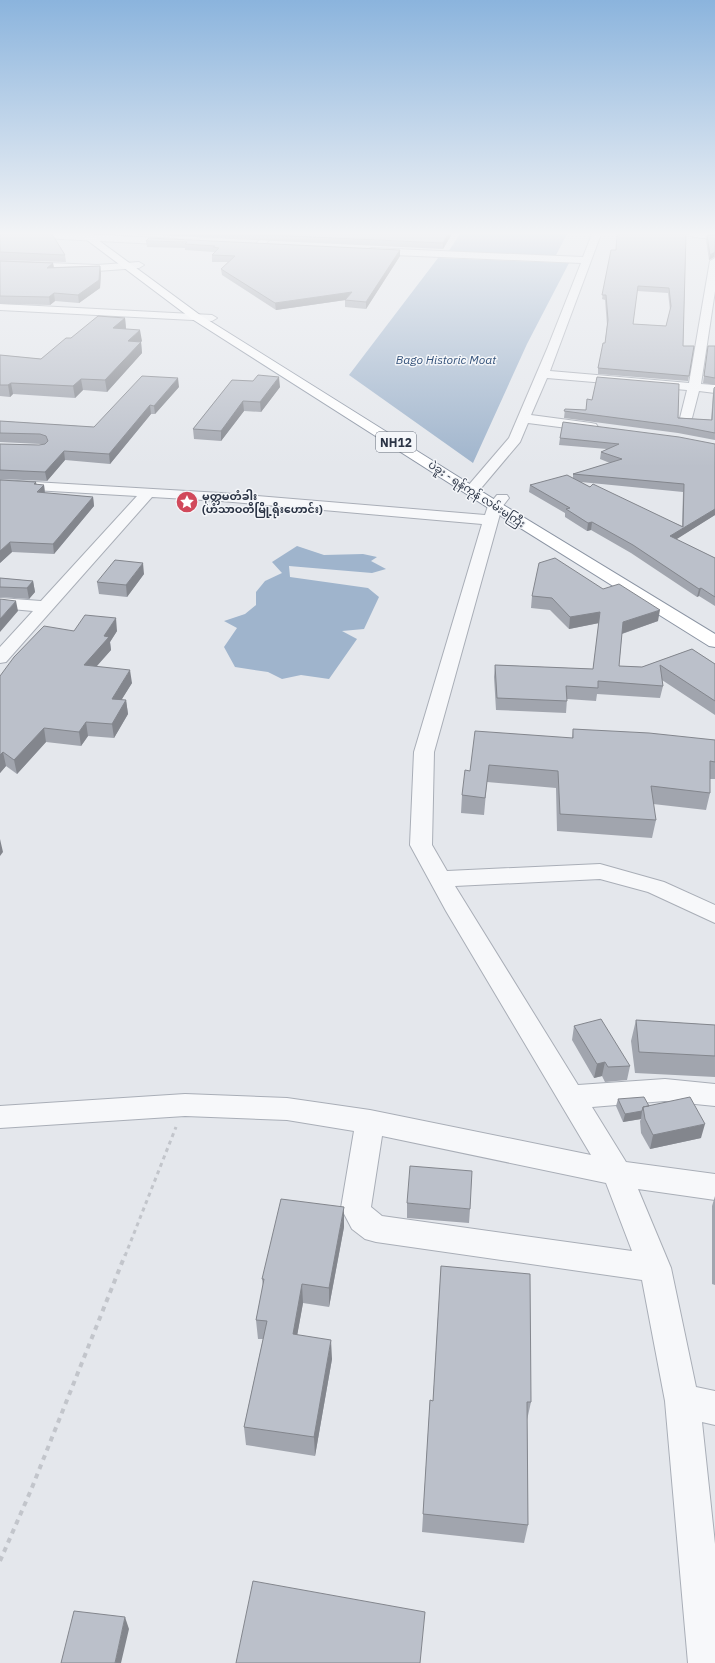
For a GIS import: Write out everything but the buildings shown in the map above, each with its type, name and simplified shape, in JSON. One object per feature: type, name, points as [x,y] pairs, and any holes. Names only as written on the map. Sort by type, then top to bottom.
[{"type":"highway","name":"ပဲခူး - ရန်ကုန် လမ်းမကြီး","points":[[188,312],[196,318],[475,487]]},
{"type":"highway","name":"ပဲခူး - ရန်ကုန် လမ်းမကြီး","points":[[202,312],[475,487],[496,508],[715,642]]},
{"type":"highway","name":"ပဲခူး - ရန်ကုန် လမ်းမကြီး","points":[[496,508],[715,627]]},
{"type":"street","points":[[82,312],[212,318]]},
{"type":"street","points":[[475,487],[515,439],[567,312]]},
{"type":"street","points":[[686,418],[694,386],[706,312]]},
{"type":"street","points":[[541,374],[694,386],[715,390]]},
{"type":"street","points":[[523,418],[600,428]]},
{"type":"street","points":[[0,484],[147,494],[496,508],[424,752],[421,845],[617,1173],[656,1268],[682,1401],[710,1658]]},
{"type":"street","points":[[0,658],[147,494]]},
{"type":"street","points":[[0,603],[46,607]]},
{"type":"street","points":[[440,879],[600,871],[656,886],[715,915]]},
{"type":"street","points":[[571,1097],[665,1090],[715,1095]]},
{"type":"street","points":[[0,1117],[185,1105],[287,1109],[370,1122],[617,1173],[715,1187]]},
{"type":"street","points":[[370,1122],[356,1208],[363,1220],[376,1229],[656,1268]]},
{"type":"street","points":[[682,1401],[715,1408]]},
{"type":"path","points":[[0,1561],[31,1490],[185,1105]]},
{"type":"water","name":"Bago Historic Moat","points":[[397,312],[544,312],[527,344],[473,463],[349,375]]},
{"type":"water","points":[[297,546],[324,555],[363,554],[377,557],[371,561],[386,569],[372,573],[289,566],[290,577],[368,588],[379,597],[364,629],[342,631],[357,639],[329,679],[301,675],[282,679],[268,672],[235,667],[224,647],[237,628],[224,621],[245,614],[256,605],[256,592],[265,581],[282,573],[272,562]]},
{"type":"place","name":"မုတ္တမတံခါး (ဟံသာဝတီမြို့ရိုးဟောင်း)","points":[[187,502]]}]
